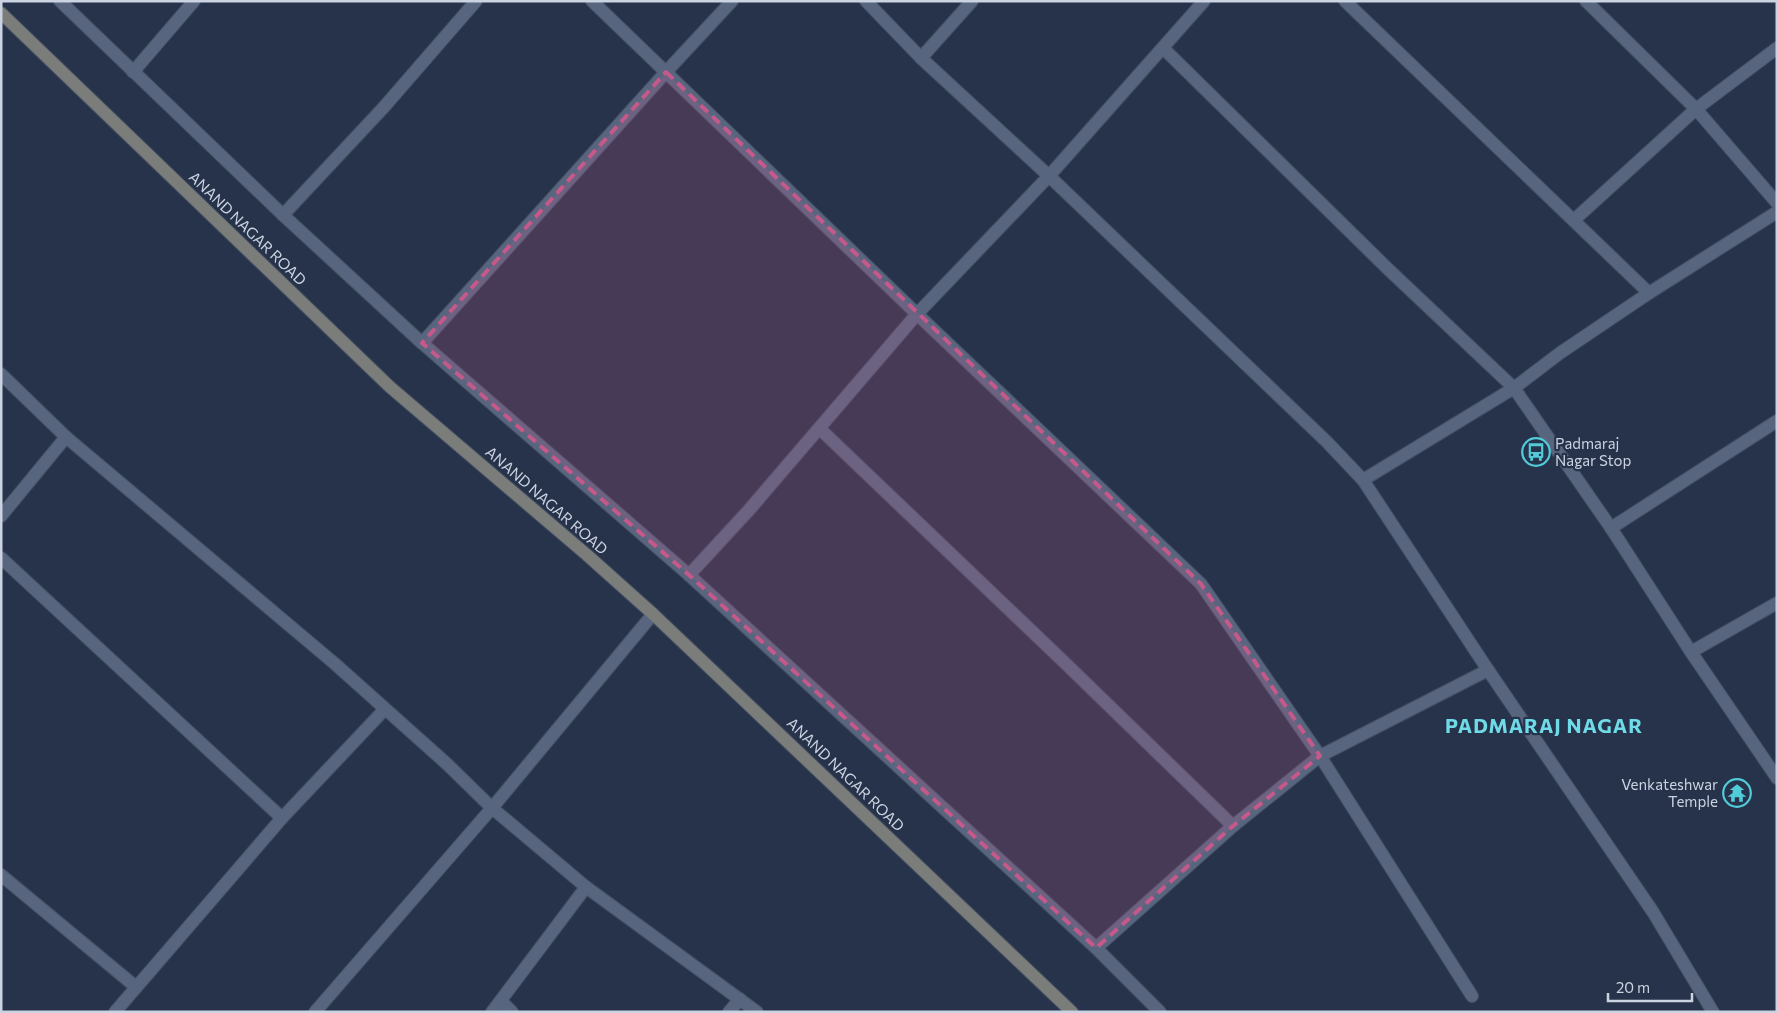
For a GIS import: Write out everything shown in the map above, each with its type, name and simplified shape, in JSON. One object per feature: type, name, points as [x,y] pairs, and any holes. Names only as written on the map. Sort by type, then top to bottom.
[{"type":"street","points":[[60,1],[282,215],[422,344],[689,575],[1096,948],[1160,1012]]},
{"type":"street","points":[[134,72],[194,1]]},
{"type":"street","points":[[282,215],[384,107],[476,1]]},
{"type":"street","points":[[592,1],[1201,584],[1320,756],[1472,996]]},
{"type":"street","points":[[422,344],[732,1]]},
{"type":"street","points":[[866,1],[921,58],[1049,176],[1327,442],[1364,480],[1488,670],[1653,912],[1713,1012]]},
{"type":"street","points":[[921,58],[972,1]]},
{"type":"street","points":[[689,575],[749,510],[917,314],[1049,176],[1204,1]]},
{"type":"street","points":[[1345,1],[1649,293]]},
{"type":"street","points":[[1586,1],[1696,109],[1777,203]]},
{"type":"street","name":"ANAND NAGAR ROAD","points":[[1,12],[390,387],[587,555],[653,614],[1072,1012]]},
{"type":"street","points":[[1163,48],[1388,270],[1514,388],[1611,528],[1691,652],[1777,778]]},
{"type":"street","points":[[1574,220],[1696,109],[1777,48]]},
{"type":"street","points":[[1364,480],[1514,388],[1649,293],[1777,212]]},
{"type":"street","points":[[1,374],[66,437],[334,663],[447,764],[492,808],[586,887],[757,1012]]},
{"type":"street","points":[[1611,528],[1777,421]]},
{"type":"street","points":[[820,428],[1233,826]]},
{"type":"street","points":[[1,516],[66,437]]},
{"type":"street","points":[[1,558],[282,818]]},
{"type":"street","points":[[1691,652],[1777,603]]},
{"type":"street","points":[[315,1012],[492,808],[653,614]]},
{"type":"street","points":[[1096,948],[1233,826],[1320,756],[1488,670]]},
{"type":"street","points":[[114,1012],[282,818],[384,709]]},
{"type":"street","points":[[1,875],[136,987]]},
{"type":"street","points":[[492,1012],[586,887]]},
{"type":"street","points":[[729,1012],[740,999]]},
{"type":"street","points":[[501,1001],[512,1012]]},
{"type":"highlighted area","points":[[666,72],[1201,584],[1320,756],[1233,826],[1096,948],[689,575],[422,343]]},
{"type":"place","name":"Padmaraj Nagar Stop","points":[[1536,452]]},
{"type":"place","name":"Venkateshwar Temple","points":[[1737,793]]},
{"type":"district","name":"PADMARAJ NAGAR","points":[[1544,725]]}]
